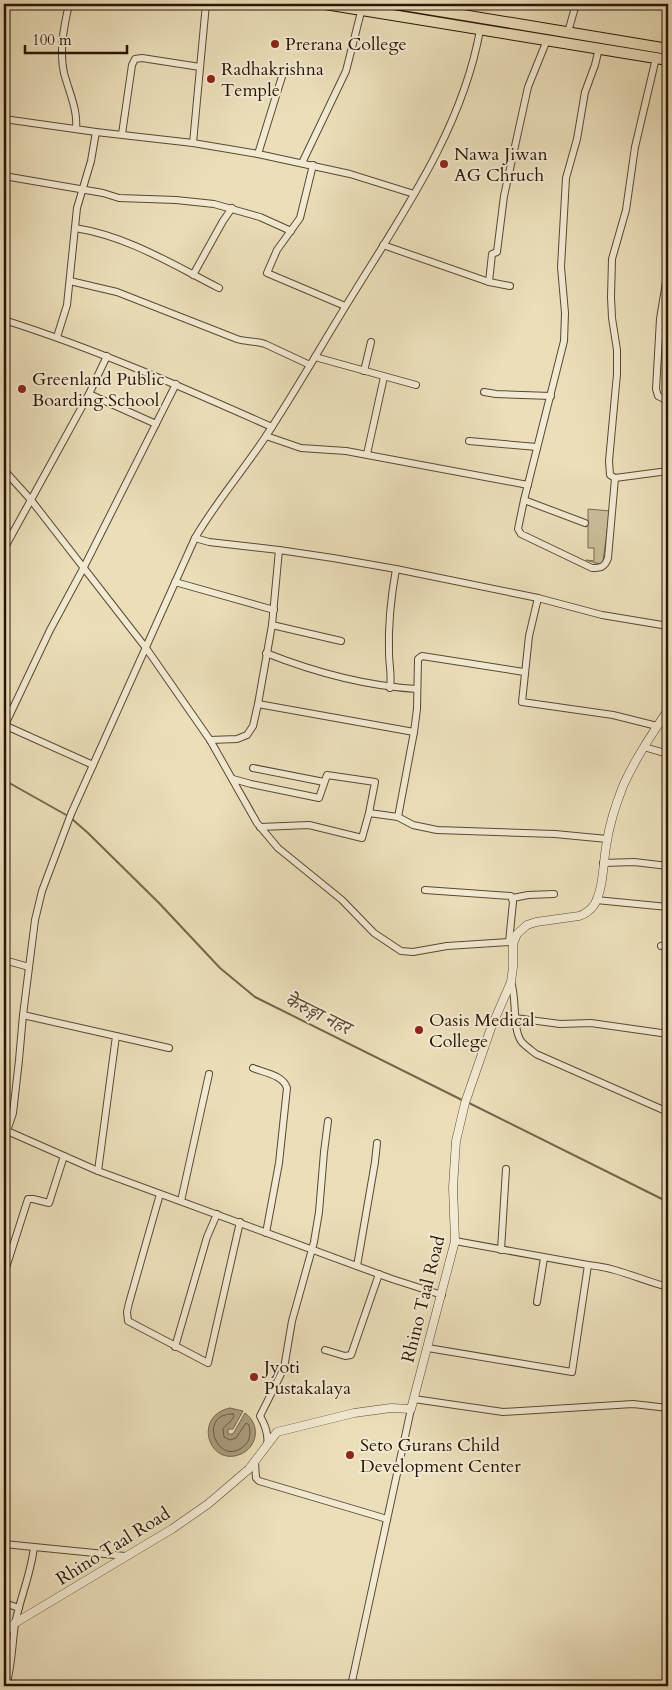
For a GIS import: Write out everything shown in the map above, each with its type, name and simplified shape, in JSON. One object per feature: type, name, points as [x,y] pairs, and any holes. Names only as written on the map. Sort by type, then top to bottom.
[{"type":"highway","points":[[325,4],[363,7],[480,30],[668,60]]},
{"type":"highway","points":[[397,4],[668,49]]},
{"type":"street","points":[[69,4],[65,22],[63,60],[64,72],[76,113],[76,129]]},
{"type":"street","points":[[193,143],[206,4]]},
{"type":"street","points":[[568,32],[576,4]]},
{"type":"street","points":[[302,163],[346,71],[363,7]]},
{"type":"street","points":[[442,1295],[379,1274],[98,1171],[6,1130],[13,1113],[22,1015],[37,908],[46,878],[71,814],[195,538],[207,518],[272,427],[414,194],[454,116],[476,54],[480,30]]},
{"type":"street","points":[[489,282],[492,254],[497,252],[504,196],[528,87],[547,40]]},
{"type":"street","points":[[598,48],[595,65],[585,92],[577,139],[566,178],[561,267],[565,313],[564,342],[518,530],[521,534],[578,563],[592,568],[605,566],[608,558],[615,478]]},
{"type":"street","points":[[122,134],[132,65],[135,59],[142,58],[200,67]]},
{"type":"street","points":[[656,58],[635,147],[626,210],[612,259],[611,297],[617,350],[617,374],[609,461],[610,474],[615,478],[668,471]]},
{"type":"street","points":[[258,154],[284,70]]},
{"type":"street","points":[[4,119],[193,143],[258,154],[350,174],[414,194]]},
{"type":"street","points":[[57,337],[66,305],[70,281],[77,208],[91,161],[96,132]]},
{"type":"street","points":[[314,165],[300,218],[277,250],[267,272],[345,306]]},
{"type":"street","points":[[4,176],[103,193],[119,198],[201,202],[232,208],[260,217],[291,231]]},
{"type":"street","points":[[193,275],[232,208]]},
{"type":"street","points":[[75,228],[115,237],[219,288]]},
{"type":"street","points":[[383,244],[489,282],[510,286]]},
{"type":"street","points":[[668,270],[660,319],[656,389],[658,396],[668,401]]},
{"type":"street","points":[[70,281],[117,292],[244,342],[265,344],[310,365]]},
{"type":"street","points":[[4,320],[107,356],[176,384],[272,427]]},
{"type":"street","points":[[364,371],[371,342]]},
{"type":"street","points":[[4,549],[89,394],[107,356]]},
{"type":"street","points":[[315,357],[416,385]]},
{"type":"street","points":[[367,454],[384,377]]},
{"type":"street","points":[[93,765],[4,726],[50,630],[84,567],[176,384]]},
{"type":"street","points":[[484,392],[551,396]]},
{"type":"street","points":[[89,394],[156,424]]},
{"type":"street","points":[[266,436],[302,448],[346,450],[528,485]]},
{"type":"street","points":[[469,441],[537,447]]},
{"type":"street","points":[[4,470],[31,500],[146,648],[210,740],[260,827],[278,848],[342,900],[374,933],[401,951],[413,952],[456,945],[511,943]]},
{"type":"street","points":[[524,500],[585,523]]},
{"type":"street","points":[[195,538],[209,542],[278,550],[396,569],[538,598],[602,615],[668,626]]},
{"type":"street","points":[[210,740],[237,738],[247,735],[253,726],[272,625],[278,550]]},
{"type":"street","points":[[390,688],[392,674],[389,653],[390,608],[396,569]]},
{"type":"street","points":[[176,582],[274,610]]},
{"type":"street","points":[[538,598],[529,636],[522,702],[613,715],[657,726]]},
{"type":"street","points":[[272,625],[341,641]]},
{"type":"street","points":[[266,653],[356,682],[390,688],[417,689]]},
{"type":"street","points":[[398,817],[414,732],[418,659],[422,656],[524,672]]},
{"type":"street","points":[[258,704],[414,732]]},
{"type":"street","points":[[511,943],[527,925],[579,916],[589,910],[596,900],[612,818],[624,785],[644,747],[668,710]]},
{"type":"street","points":[[644,747],[668,754]]},
{"type":"street","points":[[253,768],[324,782]]},
{"type":"street","points":[[233,779],[320,798],[327,775],[375,782],[362,838],[309,825],[260,827]]},
{"type":"street","points":[[369,813],[398,817],[413,826],[437,830],[555,834],[607,839]]},
{"type":"street","points":[[603,863],[634,862],[668,866]]},
{"type":"street","points":[[424,890],[509,896],[513,898],[528,894],[554,894]]},
{"type":"street","points":[[511,943],[513,898]]},
{"type":"street","points":[[596,900],[668,907]]},
{"type":"street","name":"Rhino Taal Road","points":[[411,1409],[455,1241],[453,1167],[464,1103],[491,1028],[511,982],[513,967],[511,943]]},
{"type":"street","points":[[4,960],[29,968]]},
{"type":"street","points":[[511,982],[514,990],[515,1018],[520,1040],[536,1054],[668,1112]]},
{"type":"street","points":[[22,1015],[169,1048]]},
{"type":"street","points":[[515,1018],[560,1024],[591,1022],[668,1034]]},
{"type":"street","points":[[98,1171],[116,1036]]},
{"type":"street","points":[[254,1068],[282,1079],[287,1088],[279,1163],[266,1233]]},
{"type":"street","points":[[181,1201],[209,1074]]},
{"type":"street","points":[[267,1445],[267,1434],[260,1416],[284,1368],[292,1321],[312,1249],[319,1212],[328,1121]]},
{"type":"street","points":[[357,1266],[377,1143]]},
{"type":"street","points":[[4,1274],[28,1199],[49,1203],[64,1156]]},
{"type":"street","points":[[501,1250],[506,1169]]},
{"type":"street","points":[[160,1194],[129,1303],[128,1321],[208,1363],[240,1222]]},
{"type":"street","points":[[175,1347],[207,1237],[216,1214]]},
{"type":"street","points":[[455,1241],[608,1268],[644,1281],[668,1287]]},
{"type":"street","points":[[4,1248],[12,1250]]},
{"type":"street","points":[[538,1302],[544,1258]]},
{"type":"street","points":[[428,1348],[572,1372],[588,1265]]},
{"type":"street","points":[[325,1350],[345,1356],[352,1355],[379,1274]]},
{"type":"street","points":[[414,1398],[503,1412],[633,1404],[668,1408]]},
{"type":"street","points":[[263,1421],[277,1432],[354,1414],[391,1408],[411,1409],[351,1686]]},
{"type":"street","name":"Rhino Taal Road","points":[[4,1633],[15,1624],[172,1529],[208,1504],[249,1469],[277,1432]]},
{"type":"street","points":[[254,1462],[256,1478],[259,1481],[387,1519]]},
{"type":"street","points":[[4,1544],[125,1556]]},
{"type":"street","points":[[6,1686],[11,1665],[15,1624],[34,1547]]},
{"type":"street","points":[[4,1603],[19,1608]]},
{"type":"shaded area","points":[[588,509],[610,511],[603,561],[600,564],[586,560],[594,561],[594,548],[588,548]]},
{"type":"water","points":[[230,1408],[243,1411],[233,1429],[228,1429],[228,1434],[233,1434],[245,1413],[253,1423],[255,1437],[248,1449],[241,1454],[230,1456],[220,1454],[213,1448],[208,1430],[211,1421],[218,1413]]},
{"type":"waterway","name":"केेरुङ्गा नहर","points":[[4,780],[68,816]]},
{"type":"waterway","name":"केेरुङ्गा नहर","points":[[72,819],[159,903],[220,968],[255,997],[462,1100]]},
{"type":"waterway","name":"केेरुङ्गा नहर","points":[[467,1102],[668,1202]]},
{"type":"place","name":"Prerana College","points":[[275,44]]},
{"type":"place","name":"Radhakrishna Temple","points":[[211,79]]},
{"type":"place","name":"Nawa Jiwan AG Chruch","points":[[444,164]]},
{"type":"place","name":"Greenland Public Boarding School","points":[[22,389]]},
{"type":"place","name":"Oasis Medical College","points":[[419,1030]]},
{"type":"place","name":"Jyoti Pustakalaya","points":[[254,1377]]},
{"type":"place","name":"Seto Gurans Child Development Center","points":[[350,1455]]}]
